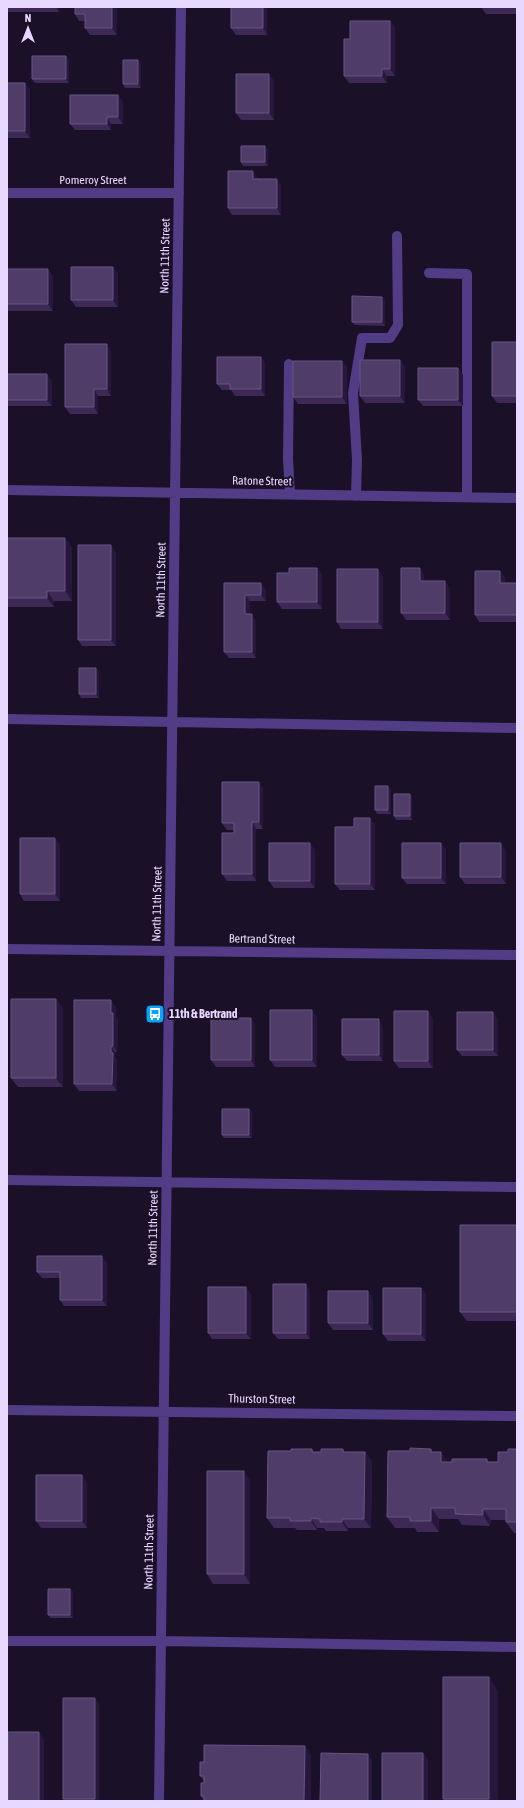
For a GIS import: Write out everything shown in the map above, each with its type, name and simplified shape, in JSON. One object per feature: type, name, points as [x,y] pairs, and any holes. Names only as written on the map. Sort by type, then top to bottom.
[{"type":"street","name":"North 11th Street","points":[[159,1801],[181,7]]},
{"type":"street","name":"Pomeroy Street","points":[[7,193],[179,193]]},
{"type":"street","points":[[356,496],[357,460],[354,393],[362,338],[390,338],[398,325],[397,236]]},
{"type":"street","points":[[429,273],[466,274],[466,497]]},
{"type":"street","points":[[289,364],[288,459],[290,494]]},
{"type":"street","name":"Ratone Street","points":[[7,490],[517,498]]},
{"type":"street","points":[[7,719],[517,728]]},
{"type":"street","name":"Bertrand Street","points":[[7,949],[517,956]]},
{"type":"street","points":[[7,1180],[517,1187]]},
{"type":"street","name":"Thurston Street","points":[[7,1410],[517,1416]]},
{"type":"street","points":[[7,1641],[161,1641],[517,1647]]},
{"type":"building","points":[[75,7],[112,7],[112,28],[85,28],[85,14],[75,14]]},
{"type":"building","points":[[231,7],[263,7],[263,28],[231,28]]},
{"type":"building","points":[[350,21],[390,21],[390,69],[382,69],[382,76],[344,76],[344,39],[350,39]]},
{"type":"building","points":[[32,56],[66,56],[66,79],[32,79]]},
{"type":"building","points":[[123,60],[138,60],[138,84],[123,84]]},
{"type":"building","points":[[236,74],[269,74],[269,113],[236,113]]},
{"type":"building","points":[[7,83],[25,83],[25,131],[7,131]]},
{"type":"building","points":[[70,95],[118,95],[118,117],[107,117],[107,124],[70,124]]},
{"type":"building","points":[[241,146],[265,146],[265,162],[241,162]]},
{"type":"building","points":[[228,171],[253,171],[253,179],[277,179],[277,208],[228,208]]},
{"type":"building","points":[[71,267],[113,267],[113,300],[71,300]]},
{"type":"building","points":[[7,269],[48,269],[48,304],[7,304]]},
{"type":"building","points":[[352,296],[382,297],[382,322],[352,322]]},
{"type":"building","points":[[492,342],[517,342],[517,396],[492,396]]},
{"type":"building","points":[[65,344],[107,344],[107,389],[94,389],[94,407],[65,407]]},
{"type":"building","points":[[217,357],[261,357],[261,389],[230,389],[230,384],[217,384]]},
{"type":"building","points":[[360,360],[400,360],[400,396],[360,396]]},
{"type":"building","points":[[293,361],[342,361],[342,397],[293,397]]},
{"type":"building","points":[[418,368],[458,368],[458,400],[418,400]]},
{"type":"building","points":[[7,374],[47,374],[47,400],[7,400]]},
{"type":"building","points":[[7,538],[65,538],[65,591],[47,591],[47,598],[7,598]]},
{"type":"building","points":[[78,545],[111,545],[111,640],[78,640]]},
{"type":"building","points":[[289,568],[317,568],[317,602],[277,602],[277,573],[289,573]]},
{"type":"building","points":[[401,568],[420,568],[420,581],[445,581],[445,613],[401,613]]},
{"type":"building","points":[[337,569],[378,569],[378,622],[337,622]]},
{"type":"building","points":[[475,571],[500,571],[500,583],[517,583],[517,615],[475,615]]},
{"type":"building","points":[[224,583],[261,583],[261,595],[245,595],[245,614],[252,614],[252,652],[224,652]]},
{"type":"building","points":[[79,668],[96,668],[96,694],[79,694]]},
{"type":"building","points":[[222,782],[259,782],[259,822],[252,822],[252,874],[222,874],[222,833],[234,833],[234,823],[222,823]]},
{"type":"building","points":[[375,786],[388,786],[388,810],[375,810]]},
{"type":"building","points":[[394,794],[410,794],[410,816],[394,816]]},
{"type":"building","points":[[354,818],[370,818],[370,884],[335,884],[335,827],[354,827]]},
{"type":"building","points":[[20,838],[55,838],[55,894],[20,894]]},
{"type":"building","points":[[269,843],[310,843],[310,881],[269,881]]},
{"type":"building","points":[[402,843],[441,843],[441,878],[402,878]]},
{"type":"building","points":[[460,843],[501,843],[501,877],[460,877]]},
{"type":"building","points":[[11,999],[56,999],[56,1078],[11,1078]]},
{"type":"building","points":[[74,1000],[111,1000],[111,1013],[113,1013],[113,1046],[111,1046],[111,1052],[113,1053],[112,1084],[74,1084]]},
{"type":"building","points":[[270,1010],[312,1010],[312,1060],[270,1060]]},
{"type":"building","points":[[394,1011],[428,1011],[428,1061],[394,1061]]},
{"type":"building","points":[[457,1012],[493,1012],[493,1050],[457,1050]]},
{"type":"building","points":[[211,1018],[251,1018],[251,1060],[211,1060]]},
{"type":"building","points":[[342,1019],[379,1019],[379,1055],[342,1055]]},
{"type":"building","points":[[222,1109],[249,1109],[249,1135],[222,1135]]},
{"type":"building","points":[[460,1225],[517,1225],[517,1312],[460,1312]]},
{"type":"building","points":[[37,1256],[102,1256],[102,1300],[60,1300],[60,1272],[37,1272]]},
{"type":"building","points":[[273,1284],[306,1284],[306,1333],[273,1333]]},
{"type":"building","points":[[208,1287],[246,1287],[246,1333],[208,1333]]},
{"type":"building","points":[[383,1288],[421,1288],[421,1334],[383,1334]]},
{"type":"building","points":[[328,1291],[368,1291],[368,1323],[328,1323]]},
{"type":"building","points":[[410,1448],[431,1449],[431,1452],[441,1452],[441,1462],[452,1462],[452,1459],[487,1459],[487,1462],[498,1462],[498,1452],[508,1452],[508,1449],[517,1449],[517,1522],[506,1522],[506,1509],[483,1509],[483,1515],[455,1514],[455,1508],[431,1508],[431,1521],[410,1521],[410,1517],[387,1517],[388,1451],[410,1451]]},
{"type":"building","points":[[291,1449],[312,1449],[312,1452],[321,1452],[321,1449],[343,1449],[343,1452],[365,1452],[364,1519],[342,1519],[342,1522],[320,1522],[320,1519],[311,1518],[311,1521],[290,1521],[290,1518],[267,1518],[268,1451],[291,1451]]},
{"type":"building","points":[[207,1471],[244,1471],[244,1574],[207,1574]]},
{"type":"building","points":[[36,1475],[82,1475],[82,1521],[36,1521]]},
{"type":"building","points":[[48,1589],[70,1589],[70,1615],[48,1615]]},
{"type":"building","points":[[443,1677],[489,1677],[489,1799],[443,1799]]},
{"type":"building","points":[[63,1698],[95,1698],[95,1799],[63,1799]]},
{"type":"building","points":[[8,1732],[39,1732],[39,1801],[8,1801]]},
{"type":"building","points":[[204,1745],[305,1746],[304,1801],[204,1801],[204,1796],[201,1796],[201,1783],[204,1783],[204,1776],[200,1776],[200,1762],[204,1762]]},
{"type":"building","points":[[321,1753],[368,1754],[368,1801],[320,1801]]},
{"type":"building","points":[[382,1753],[423,1753],[423,1801],[382,1801]]},
{"type":"place","name":"11th & Bertrand","points":[[155,1014]]}]
